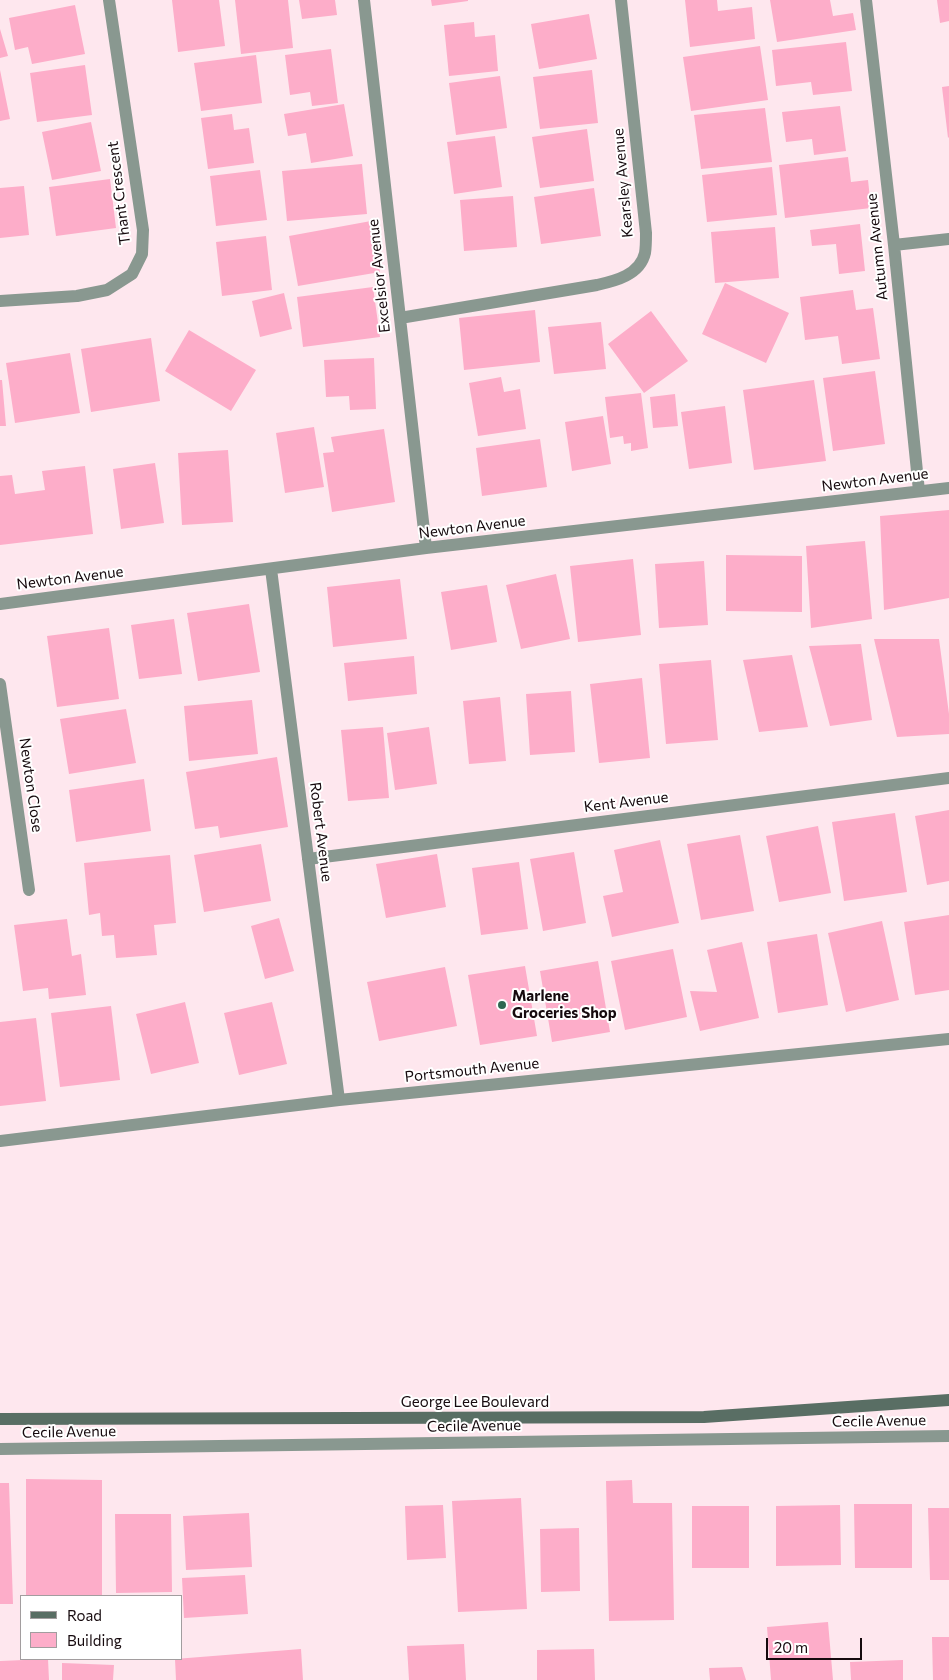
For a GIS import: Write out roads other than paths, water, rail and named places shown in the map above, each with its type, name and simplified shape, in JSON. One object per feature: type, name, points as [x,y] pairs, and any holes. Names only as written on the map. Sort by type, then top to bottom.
[{"type":"main road","name":"George Lee Boulevard","points":[[0,1419],[704,1417],[949,1400]]},
{"type":"street","name":"Thant Crescent","points":[[0,301],[77,296],[107,290],[132,274],[142,254],[143,230],[109,0]]},
{"type":"street","name":"Excelsior Avenue","points":[[364,0],[426,548]]},
{"type":"street","name":"Kearsley Avenue","points":[[400,318],[597,285],[618,280],[635,270],[645,254],[646,233],[621,0]]},
{"type":"street","name":"Autumn Avenue","points":[[866,0],[894,245],[919,491]]},
{"type":"street","points":[[894,245],[949,240]]},
{"type":"street","name":"Newton Avenue","points":[[0,604],[426,548],[949,488]]},
{"type":"street","name":"Robert Avenue","points":[[271,569],[339,1100]]},
{"type":"street","name":"Newton Close","points":[[0,684],[30,890]]},
{"type":"street","name":"Kent Avenue","points":[[308,859],[949,778]]},
{"type":"street","name":"Portsmouth Avenue","points":[[0,1141],[339,1100],[949,1039]]},
{"type":"street","name":"Cecile Avenue","points":[[0,1449],[949,1436]]},
{"type":"place","name":"Marlene Groceries Shop","points":[[502,1005]]}]
